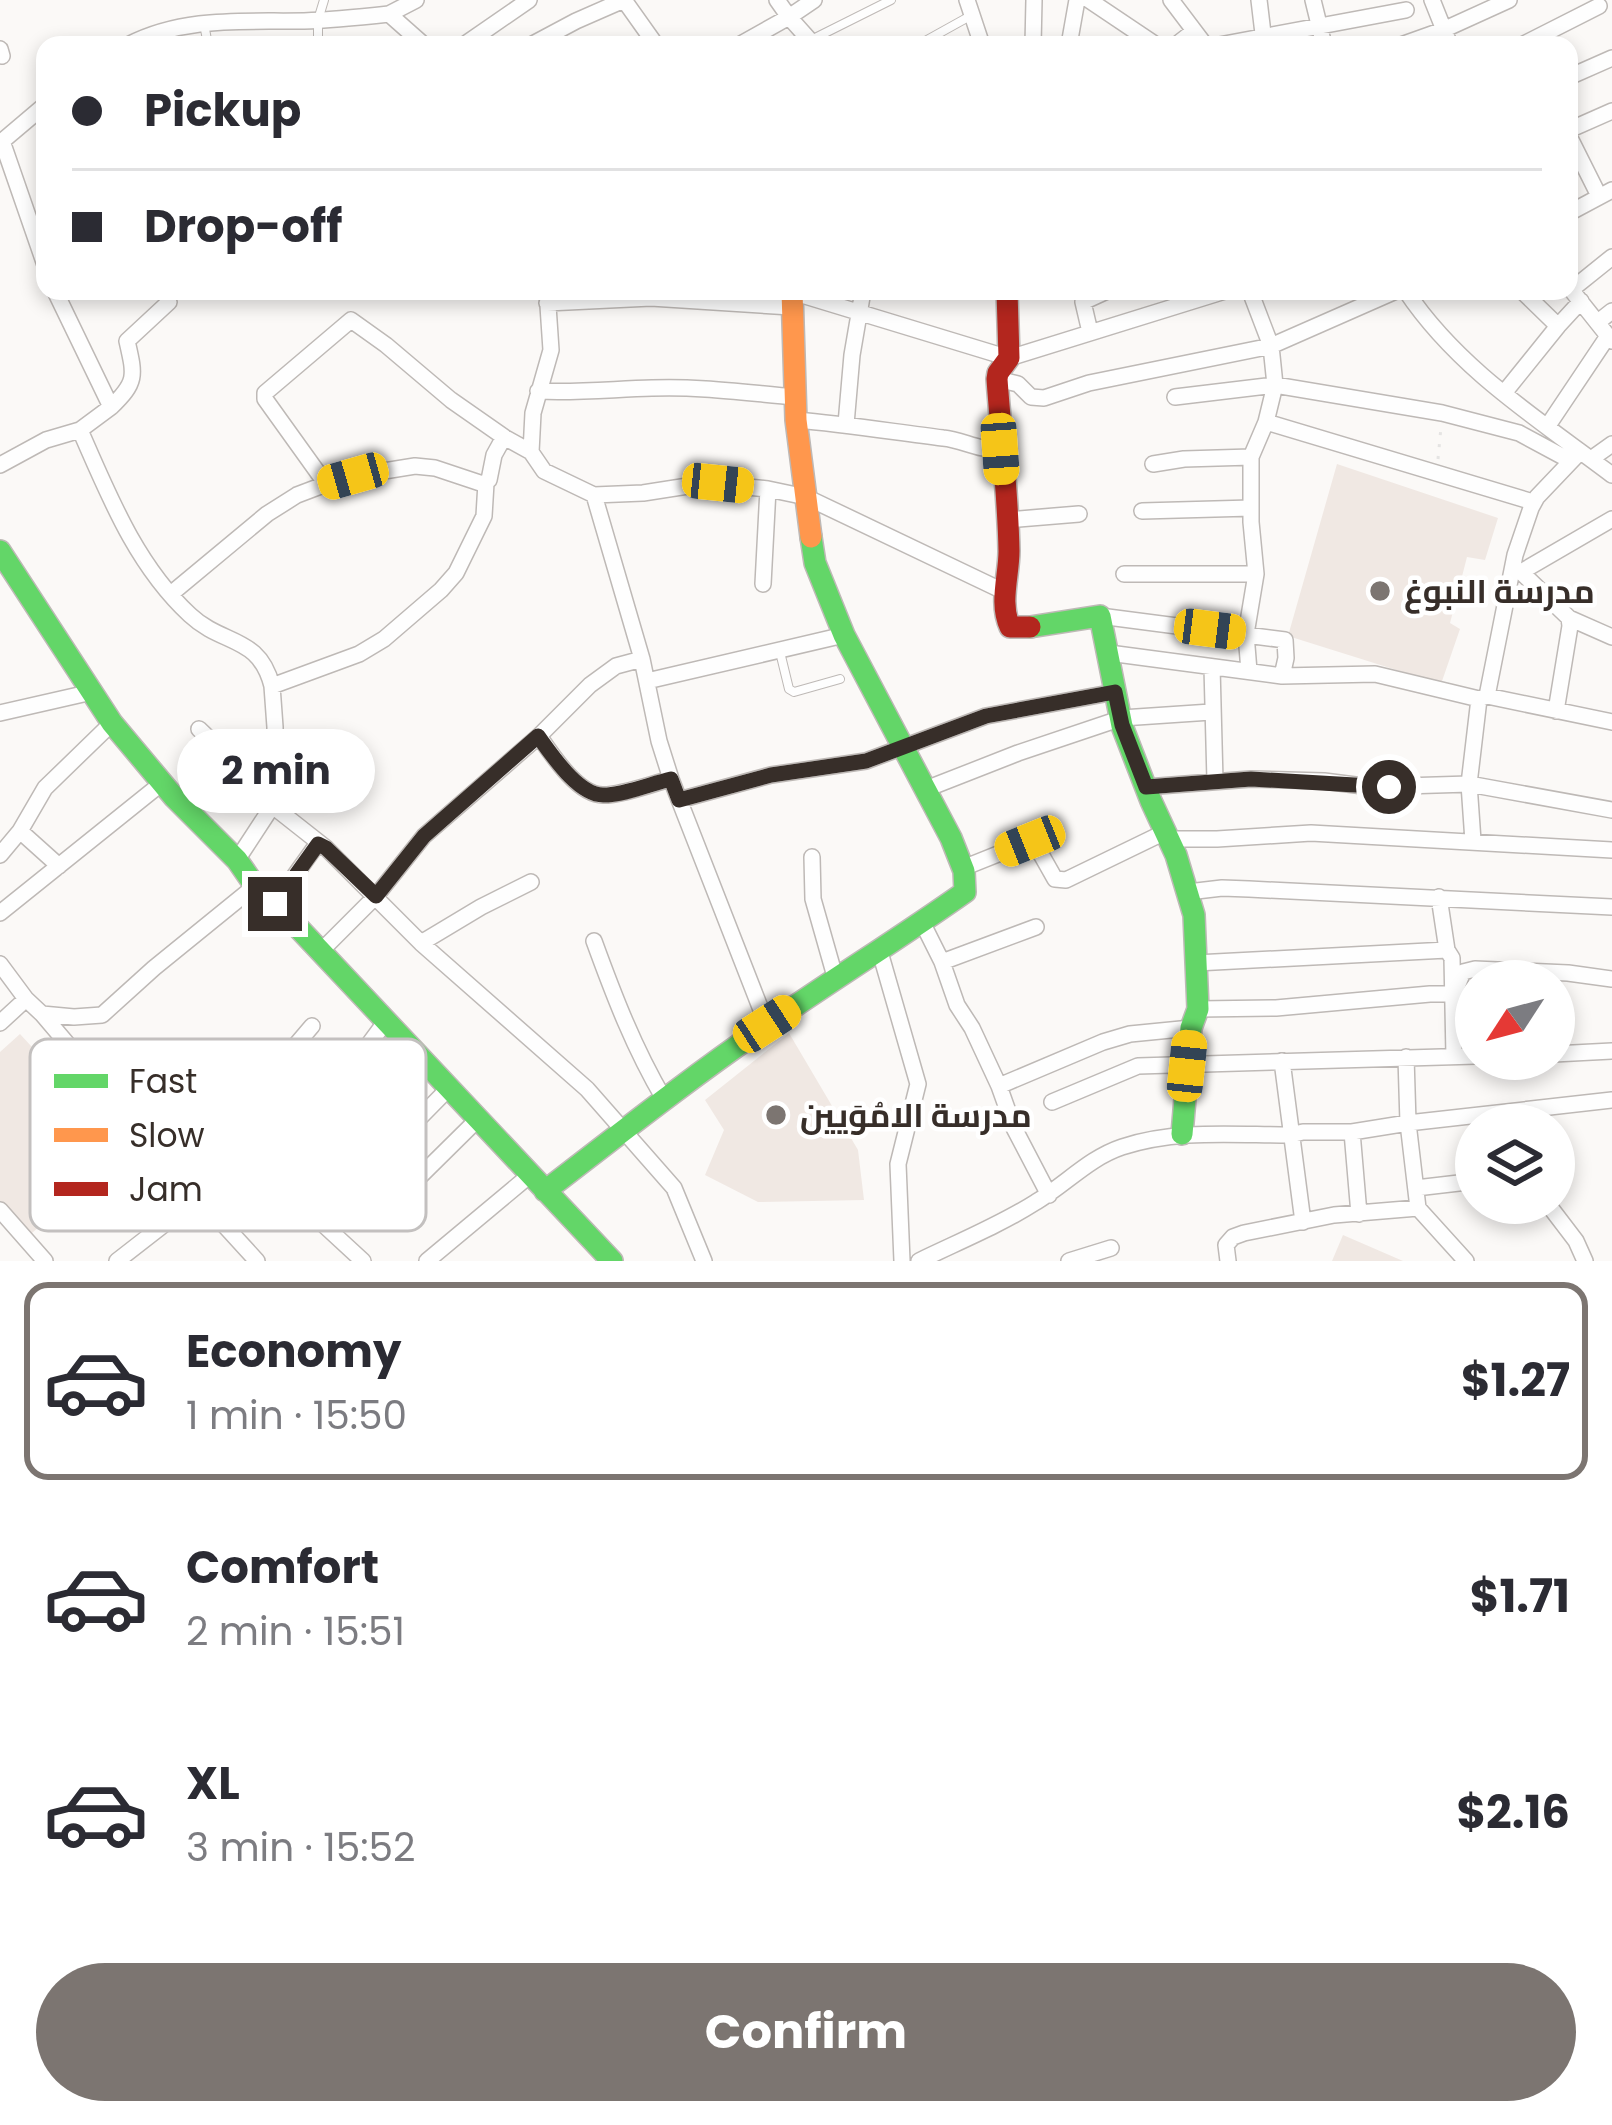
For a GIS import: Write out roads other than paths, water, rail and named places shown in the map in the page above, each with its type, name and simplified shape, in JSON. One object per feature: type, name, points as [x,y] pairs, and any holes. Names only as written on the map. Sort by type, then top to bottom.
[{"type":"street","points":[[151,36],[204,22],[389,14],[416,0]]},
{"type":"street","points":[[477,36],[529,0]]},
{"type":"street","points":[[547,36],[624,0],[650,36]]},
{"type":"street","points":[[777,0],[806,36]]},
{"type":"street","points":[[755,36],[814,0]]},
{"type":"street","points":[[1033,36],[1034,0]]},
{"type":"street","points":[[1071,36],[1077,0]]},
{"type":"street","points":[[1089,0],[1143,36]]},
{"type":"street","points":[[1172,0],[1198,36]]},
{"type":"street","points":[[1259,0],[1264,36]]},
{"type":"street","points":[[1312,0],[1322,36],[1406,10]]},
{"type":"street","points":[[1432,0],[1446,36]]},
{"type":"street","points":[[1450,36],[1509,0]]},
{"type":"street","points":[[1540,36],[1599,6]]},
{"type":"street","points":[[969,7],[979,36]]},
{"type":"street","points":[[389,14],[414,36]]},
{"type":"street","points":[[1578,73],[1612,58]]},
{"type":"street","points":[[1578,128],[1612,111]]},
{"type":"street","points":[[36,113],[1,142],[36,240]]},
{"type":"street","points":[[1578,148],[1606,193],[1578,208]]},
{"type":"street","points":[[1578,289],[1612,257]]},
{"type":"street","points":[[1547,427],[1607,328],[1578,297]]},
{"type":"street","points":[[59,300],[110,407]]},
{"type":"street","points":[[531,452],[533,413],[551,350],[547,300]]},
{"type":"street","points":[[427,1261],[538,1182],[623,1131],[767,1024],[965,892],[963,868],[844,634],[815,563],[796,409],[792,300]]},
{"type":"street","points":[[806,300],[862,312],[1009,358],[1195,300]]},
{"type":"street","points":[[846,424],[863,300]]},
{"type":"street","points":[[1006,300],[1009,358],[997,379],[1010,628],[1100,616],[1285,640],[1282,676]]},
{"type":"street","points":[[1087,300],[1083,302],[1090,332]]},
{"type":"street","points":[[1249,671],[1246,634],[1256,574],[1251,458],[1275,385],[1271,346],[1253,300]]},
{"type":"street","points":[[997,379],[1018,385],[1031,397],[1044,398],[1089,382],[1271,346],[1376,300]]},
{"type":"street","points":[[1412,300],[1465,362],[1581,457]]},
{"type":"street","points":[[1531,300],[1558,326]]},
{"type":"street","points":[[1504,393],[1558,326],[1571,300]]},
{"type":"street","points":[[0,465],[46,440],[80,430],[128,390],[132,382],[127,341],[169,302]]},
{"type":"street","points":[[326,484],[265,393],[351,320],[451,400],[531,452],[544,471],[594,495],[643,493],[694,483],[806,497],[1005,592]]},
{"type":"street","points":[[1175,397],[1275,385],[1442,413],[1519,433],[1581,457],[1612,475]]},
{"type":"street","points":[[538,391],[707,388],[846,424],[951,439],[983,451],[1000,449]]},
{"type":"street","points":[[1266,422],[1533,502]]},
{"type":"street","points":[[80,430],[126,532],[172,593],[191,616],[252,650],[267,666],[275,727],[274,804],[237,860]]},
{"type":"street","points":[[272,686],[359,654],[384,639],[456,573],[484,516],[486,483],[504,437]]},
{"type":"street","points":[[1473,841],[1469,784],[1483,698],[1533,502],[1581,457],[1612,444]]},
{"type":"street","points":[[1153,464],[1251,458]]},
{"type":"street","points":[[172,593],[297,494],[372,472],[415,466],[435,467],[486,483]]},
{"type":"street","points":[[764,584],[768,489]]},
{"type":"street","points":[[594,495],[642,658],[671,779],[767,1024]]},
{"type":"street","points":[[1142,511],[1251,508]]},
{"type":"street","points":[[1006,520],[1079,514]]},
{"type":"street","points":[[1516,572],[1612,519]]},
{"type":"street","points":[[0,551],[112,723],[237,860],[255,886],[403,1039]]},
{"type":"street","points":[[1516,572],[1569,618],[1611,631]]},
{"type":"street","points":[[1124,574],[1256,574]]},
{"type":"street","points":[[1100,616],[1122,718],[1188,892],[1196,933],[1195,1018],[1182,1134]]},
{"type":"street","points":[[1556,711],[1569,618]]},
{"type":"street","points":[[647,681],[844,634]]},
{"type":"street","points":[[1109,653],[1282,676],[1375,674],[1612,722]]},
{"type":"street","points":[[320,952],[376,896],[424,836],[590,685],[616,666],[642,658]]},
{"type":"street","points":[[1212,667],[1215,781]]},
{"type":"street","points":[[0,713],[92,692]]},
{"type":"street","points":[[679,800],[771,775],[866,761],[986,716],[1115,692]]},
{"type":"street","points":[[926,789],[1122,718],[1211,712]]},
{"type":"street","points":[[0,855],[44,788],[112,723]]},
{"type":"street","points":[[200,729],[421,943],[587,1089],[676,1193],[704,1261]]},
{"type":"street","points":[[538,736],[567,773],[599,796],[671,779]]},
{"type":"street","points":[[1146,787],[1289,779],[1371,787],[1469,784],[1612,810]]},
{"type":"street","points":[[0,913],[162,783]]},
{"type":"street","points":[[20,831],[59,866]]},
{"type":"street","points":[[963,868],[1033,840],[1055,878],[1066,880],[1167,835],[1217,839],[1311,833],[1612,850]]},
{"type":"street","points":[[275,904],[318,844]]},
{"type":"street","points":[[812,857],[813,899],[836,980]]},
{"type":"street","points":[[421,943],[531,882]]},
{"type":"street","points":[[42,1013],[102,1015],[255,886]]},
{"type":"street","points":[[1188,892],[1222,888],[1612,907]]},
{"type":"street","points":[[1052,1102],[1138,1066],[1454,1056],[1453,958],[1447,950],[1439,897]]},
{"type":"street","points":[[922,922],[1049,1195]]},
{"type":"street","points":[[942,962],[1036,927]]},
{"type":"street","points":[[594,941],[640,1058],[664,1099]]},
{"type":"street","points":[[1196,962],[1447,950]]},
{"type":"street","points":[[880,952],[918,1084],[898,1164],[902,1261]]},
{"type":"street","points":[[0,964],[64,1039]]},
{"type":"street","points":[[1454,994],[1463,972],[1475,969],[1612,979]]},
{"type":"street","points":[[999,1086],[1116,1038],[1195,1018],[1454,994]]},
{"type":"street","points":[[0,1023],[26,999]]},
{"type":"street","points":[[373,1039],[386,1021]]},
{"type":"street","points":[[301,1039],[312,1026]]},
{"type":"street","points":[[1575,1053],[1612,1051]]},
{"type":"street","points":[[1406,1057],[1418,1208],[1466,1261]]},
{"type":"street","points":[[1282,1061],[1303,1222]]},
{"type":"street","points":[[426,1064],[612,1261]]},
{"type":"street","points":[[426,1111],[449,1088]]},
{"type":"street","points":[[1568,1104],[1612,1100]]},
{"type":"street","points":[[426,1170],[478,1119]]},
{"type":"street","points":[[919,1261],[1026,1209],[1117,1148],[1182,1134],[1290,1136],[1455,1121]]},
{"type":"street","points":[[1352,1132],[1359,1214]]},
{"type":"street","points":[[1416,1188],[1455,1183]]},
{"type":"street","points":[[1228,1261],[1226,1245],[1233,1237],[1334,1215],[1418,1208]]},
{"type":"street","points":[[0,1210],[45,1261]]},
{"type":"street","points":[[1563,1224],[1585,1261]]},
{"type":"street","points":[[124,1259],[158,1231]]},
{"type":"street","points":[[231,1231],[257,1261]]},
{"type":"street","points":[[330,1231],[363,1261]]},
{"type":"street","points":[[1070,1261],[1112,1248]]},
{"type":"lane","points":[[318,36],[324,0]]},
{"type":"lane","points":[[823,36],[874,4],[891,0]]},
{"type":"lane","points":[[930,36],[969,7]]},
{"type":"lane","points":[[204,22],[206,36]]},
{"type":"lane","points":[[779,651],[789,689],[794,692],[840,679]]},
{"type":"place","name":"مدرسة النبوغ","points":[[1380,591]]},
{"type":"place","name":"مدرسة الامُوَيين","points":[[776,1115]]}]
